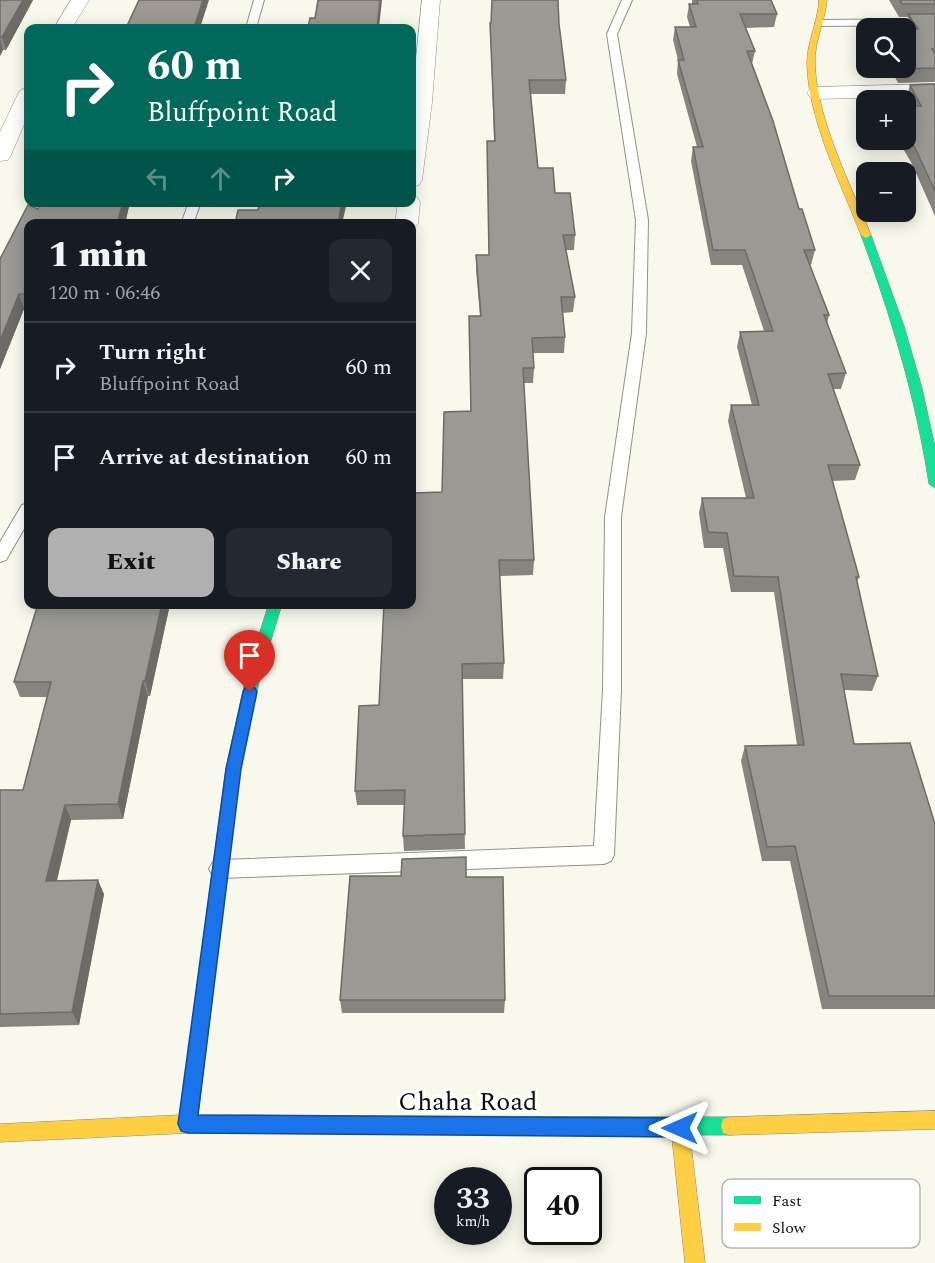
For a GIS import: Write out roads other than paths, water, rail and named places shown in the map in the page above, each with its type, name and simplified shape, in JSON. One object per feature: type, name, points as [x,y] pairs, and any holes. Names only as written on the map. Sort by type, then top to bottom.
[{"type":"street","points":[[65,24],[80,0]]},
{"type":"street","points":[[416,145],[431,0]]},
{"type":"street","points":[[823,0],[824,8],[813,51],[812,69],[817,93],[833,148],[896,315],[933,454],[935,484]]},
{"type":"street","points":[[817,93],[892,93],[935,90]]},
{"type":"street","points":[[0,155],[24,103]]},
{"type":"street","points":[[188,1124],[233,769],[254,673],[274,609]]},
{"type":"street","name":"Chaha Road","points":[[0,1132],[188,1124],[680,1128],[935,1120]]},
{"type":"street","points":[[680,1128],[696,1263]]},
{"type":"lane","points":[[251,24],[259,0]]},
{"type":"lane","points":[[220,869],[604,855],[612,690],[613,517],[639,333],[642,220],[612,34],[627,0]]},
{"type":"lane","points":[[820,23],[935,22]]},
{"type":"lane","points":[[0,556],[24,516]]}]
